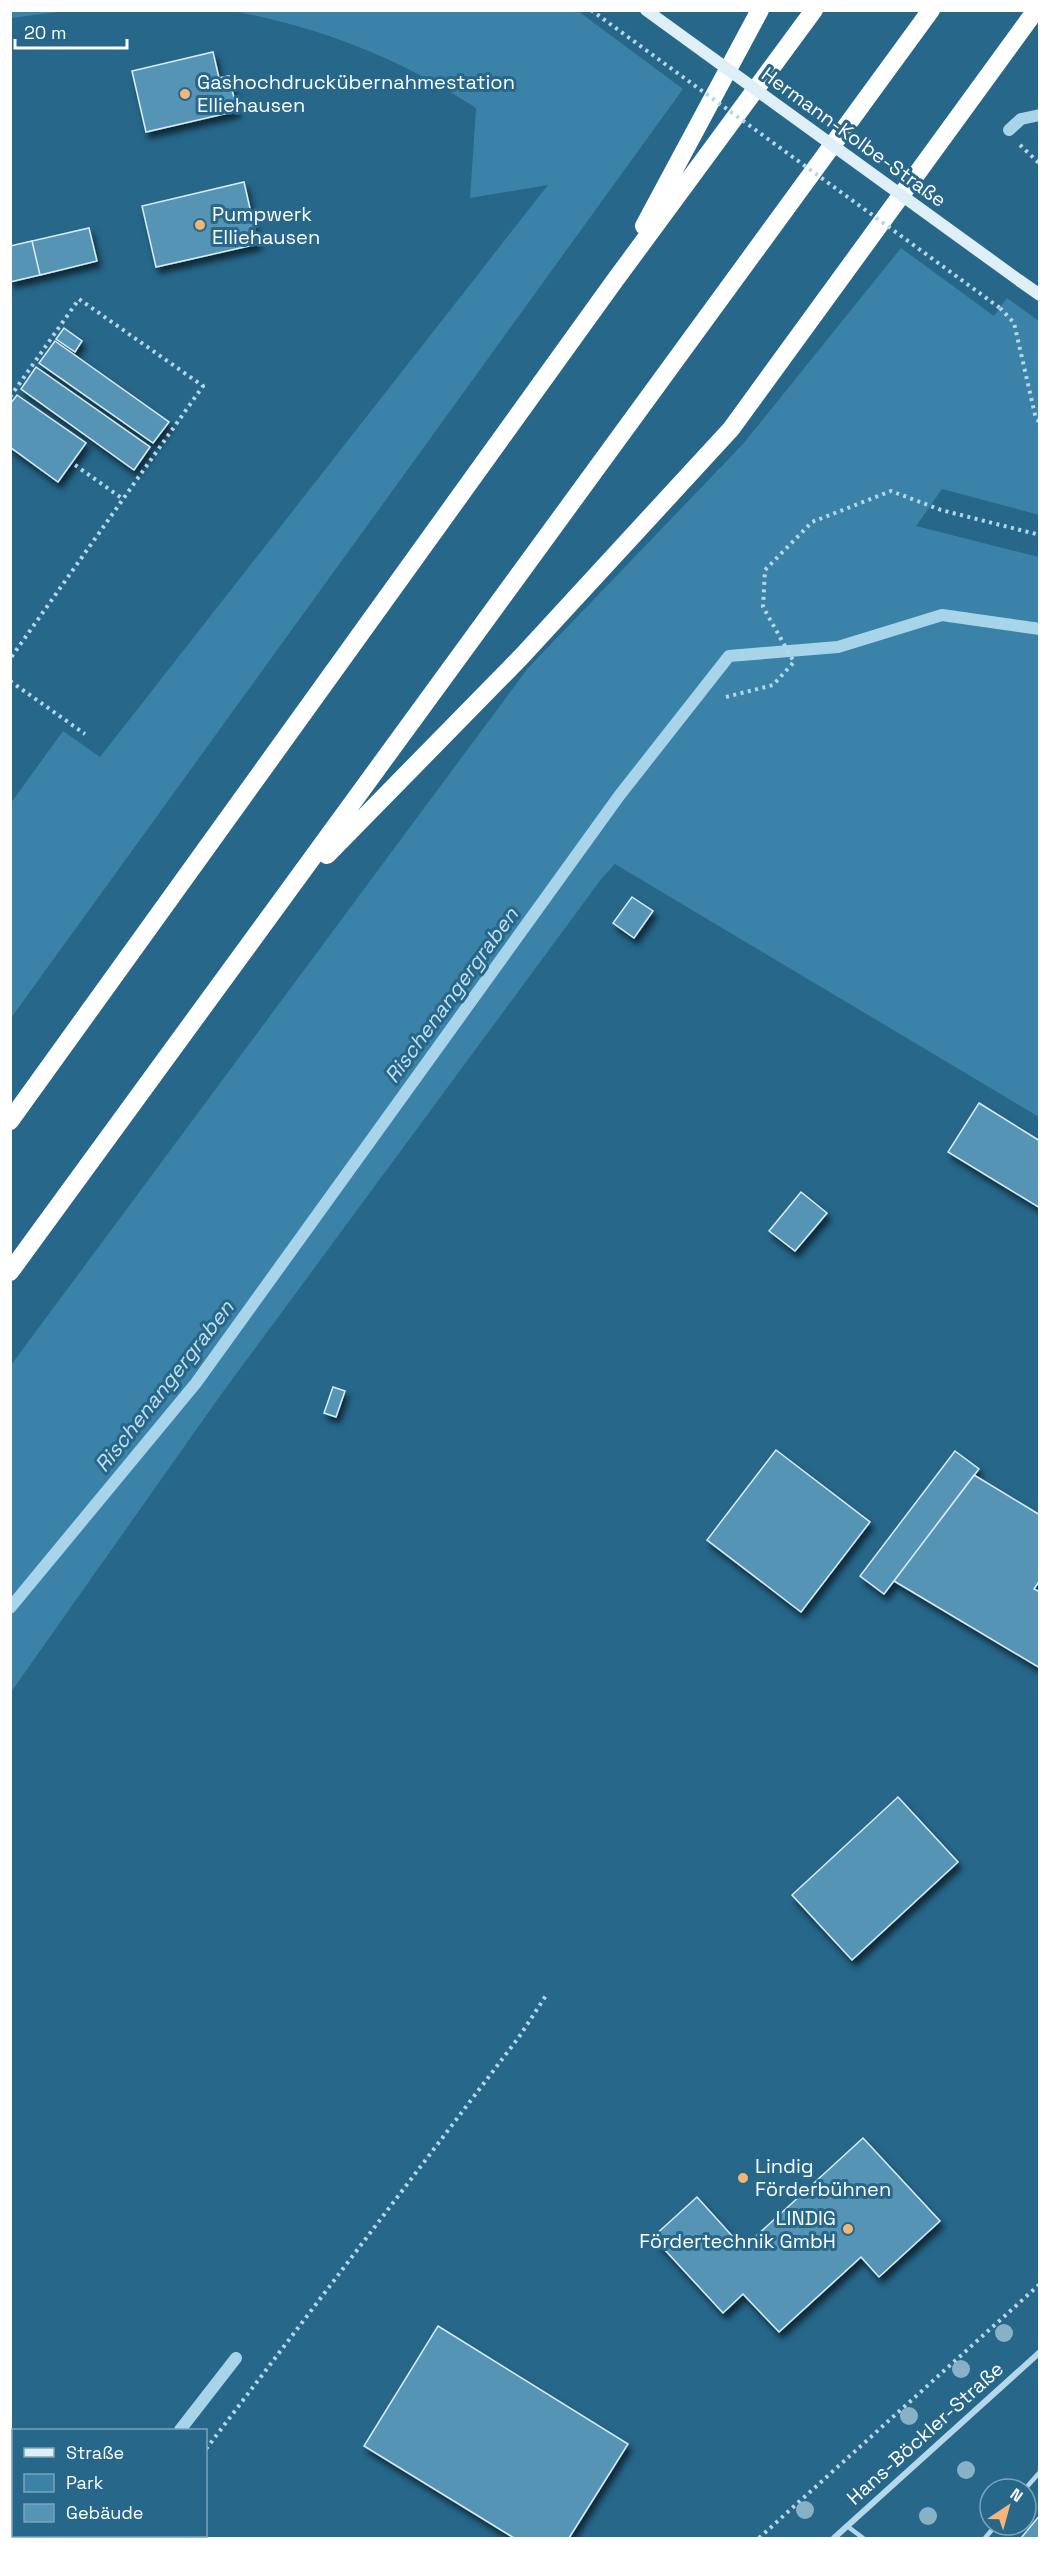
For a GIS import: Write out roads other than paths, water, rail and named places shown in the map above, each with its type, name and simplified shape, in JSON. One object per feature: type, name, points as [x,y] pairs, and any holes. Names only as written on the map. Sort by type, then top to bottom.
[{"type":"highway","points":[[613,283],[760,10]]},
{"type":"highway","points":[[10,1121],[613,283],[814,10]]},
{"type":"highway","points":[[10,1272],[931,10]]},
{"type":"highway","points":[[282,902],[522,656],[731,429],[1036,10]]},
{"type":"street","name":"Hermann-Kolbe-Straße","points":[[646,10],[1040,296]]},
{"type":"street","name":"Hans-Böckler-Straße","points":[[834,2538],[1040,2352]]},
{"type":"lane","points":[[848,2526],[863,2538]]},
{"type":"waterway","points":[[1009,130],[1021,119],[1040,115]]},
{"type":"waterway","name":"Rischenangergraben","points":[[10,1608],[196,1383],[619,796],[729,656],[838,647],[942,615],[1040,629]]},
{"type":"waterway","points":[[181,2429],[236,2358]]},
{"type":"place","name":"Gashochdruckübernahmestation Elliehausen","points":[[185,94]]},
{"type":"place","name":"Pumpwerk Elliehausen","points":[[200,225]]},
{"type":"place","name":"Lindig Förderbühnen","points":[[743,2178]]},
{"type":"place","name":"LINDIG Fördertechnik GmbH","points":[[848,2229]]}]
